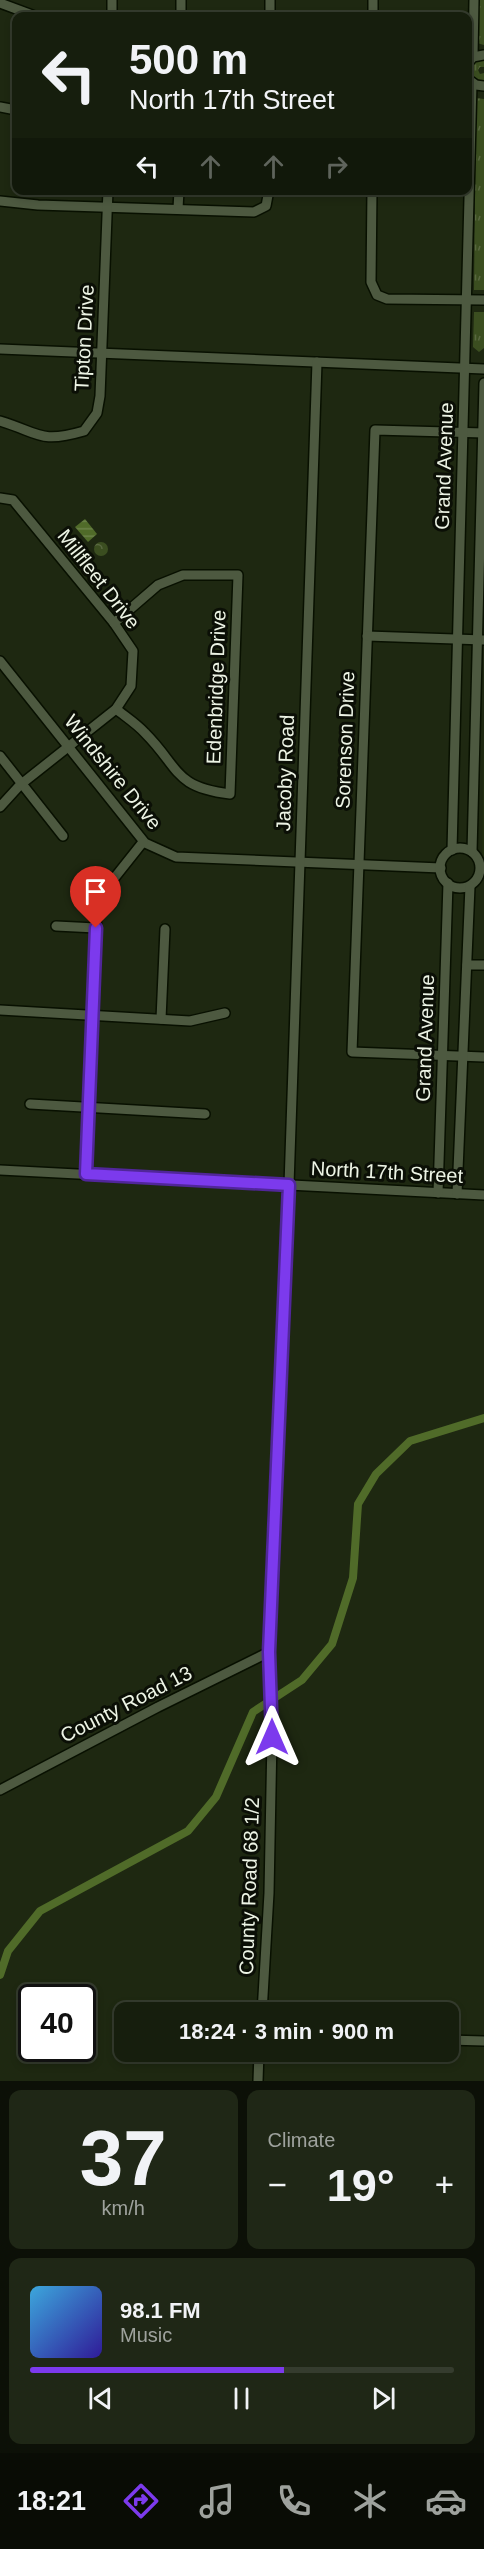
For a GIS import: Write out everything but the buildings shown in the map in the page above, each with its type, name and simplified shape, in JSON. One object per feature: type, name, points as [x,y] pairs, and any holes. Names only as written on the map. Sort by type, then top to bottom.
[{"type":"street","points":[[472,30],[474,0]]},
{"type":"street","points":[[0,3],[24,12]]},
{"type":"street","name":"Tipton Drive","points":[[0,421],[41,437],[60,438],[84,431],[97,413],[103,353],[108,195]]},
{"type":"street","points":[[178,209],[179,195]]},
{"type":"street","points":[[0,201],[39,205],[254,212],[266,206],[267,195]]},
{"type":"street","points":[[372,195],[371,282],[377,295],[387,299],[484,300]]},
{"type":"street","name":"Grand Avenue","points":[[452,850],[468,195]]},
{"type":"street","points":[[0,348],[484,369]]},
{"type":"street","name":"Jacoby Road","points":[[289,1185],[317,362]]},
{"type":"street","name":"Grand Avenue","points":[[472,852],[481,640],[484,383]]},
{"type":"street","name":"Sorenson Drive","points":[[443,1056],[352,1052],[375,430],[463,432]]},
{"type":"street","points":[[463,432],[483,433]]},
{"type":"street","name":"Millfleet Drive","points":[[0,498],[13,500],[114,623],[133,651],[131,686],[116,709],[20,785],[0,807]]},
{"type":"street","name":"Edenbridge Drive","points":[[114,623],[158,585],[183,575],[238,575],[230,794],[204,791],[184,780],[146,733],[116,709]]},
{"type":"street","points":[[367,636],[481,640]]},
{"type":"street","name":"Windshire Drive","points":[[0,661],[144,842],[176,857],[441,868]]},
{"type":"street","points":[[0,756],[20,785],[63,837]]},
{"type":"street","points":[[86,1174],[97,908],[108,886],[144,842]]},
{"type":"street","points":[[464,848],[472,852],[482,869],[477,878],[470,886],[461,888],[448,884],[441,868],[442,859],[452,850],[464,848]]},
{"type":"street","name":"Grand Avenue","points":[[438,1193],[448,884]]},
{"type":"street","name":"Grand Avenue","points":[[457,1194],[470,886]]},
{"type":"street","points":[[56,926],[96,928]]},
{"type":"street","points":[[161,1019],[165,929]]},
{"type":"street","points":[[467,965],[484,965]]},
{"type":"street","points":[[0,1010],[190,1021],[225,1013]]},
{"type":"street","points":[[443,1056],[484,1057]]},
{"type":"street","points":[[30,1104],[205,1114]]},
{"type":"street","name":"North 17th Street","points":[[0,1170],[484,1195]]},
{"type":"street","name":"County Road 68 1/2","points":[[262,2002],[268,1893],[272,1713],[269,1652],[289,1185]]},
{"type":"street","name":"County Road 13","points":[[0,1790],[269,1652]]},
{"type":"street","points":[[459,2040],[484,2041]]},
{"type":"street","points":[[258,2081],[259,2062]]},
{"type":"shaded area","points":[[85,519],[97,534],[88,542],[75,527]]},
{"type":"shaded area","points":[[484,722],[484,859],[482,859]]},
{"type":"green space","points":[[478,0],[484,0],[484,45],[477,43]]},
{"type":"green space","points":[[484,58],[484,67],[478,70],[480,74],[484,73],[484,83],[473,78],[474,61]]},
{"type":"green space","points":[[476,98],[484,99],[484,290],[474,290]]},
{"type":"green space","points":[[474,312],[484,312],[484,348],[479,352],[473,347]]},
{"type":"green space","points":[[101,542],[106,544],[108,549],[106,554],[101,556],[96,554],[94,549],[96,544]]},
{"type":"waterway","points":[[0,1975],[8,1951],[40,1911],[188,1831],[216,1797],[253,1712],[302,1680],[332,1644],[353,1578],[358,1504],[376,1474],[410,1441],[484,1418]]},
{"type":"route","points":[[96,928],[86,1174],[289,1185],[269,1652],[272,1737]]}]
